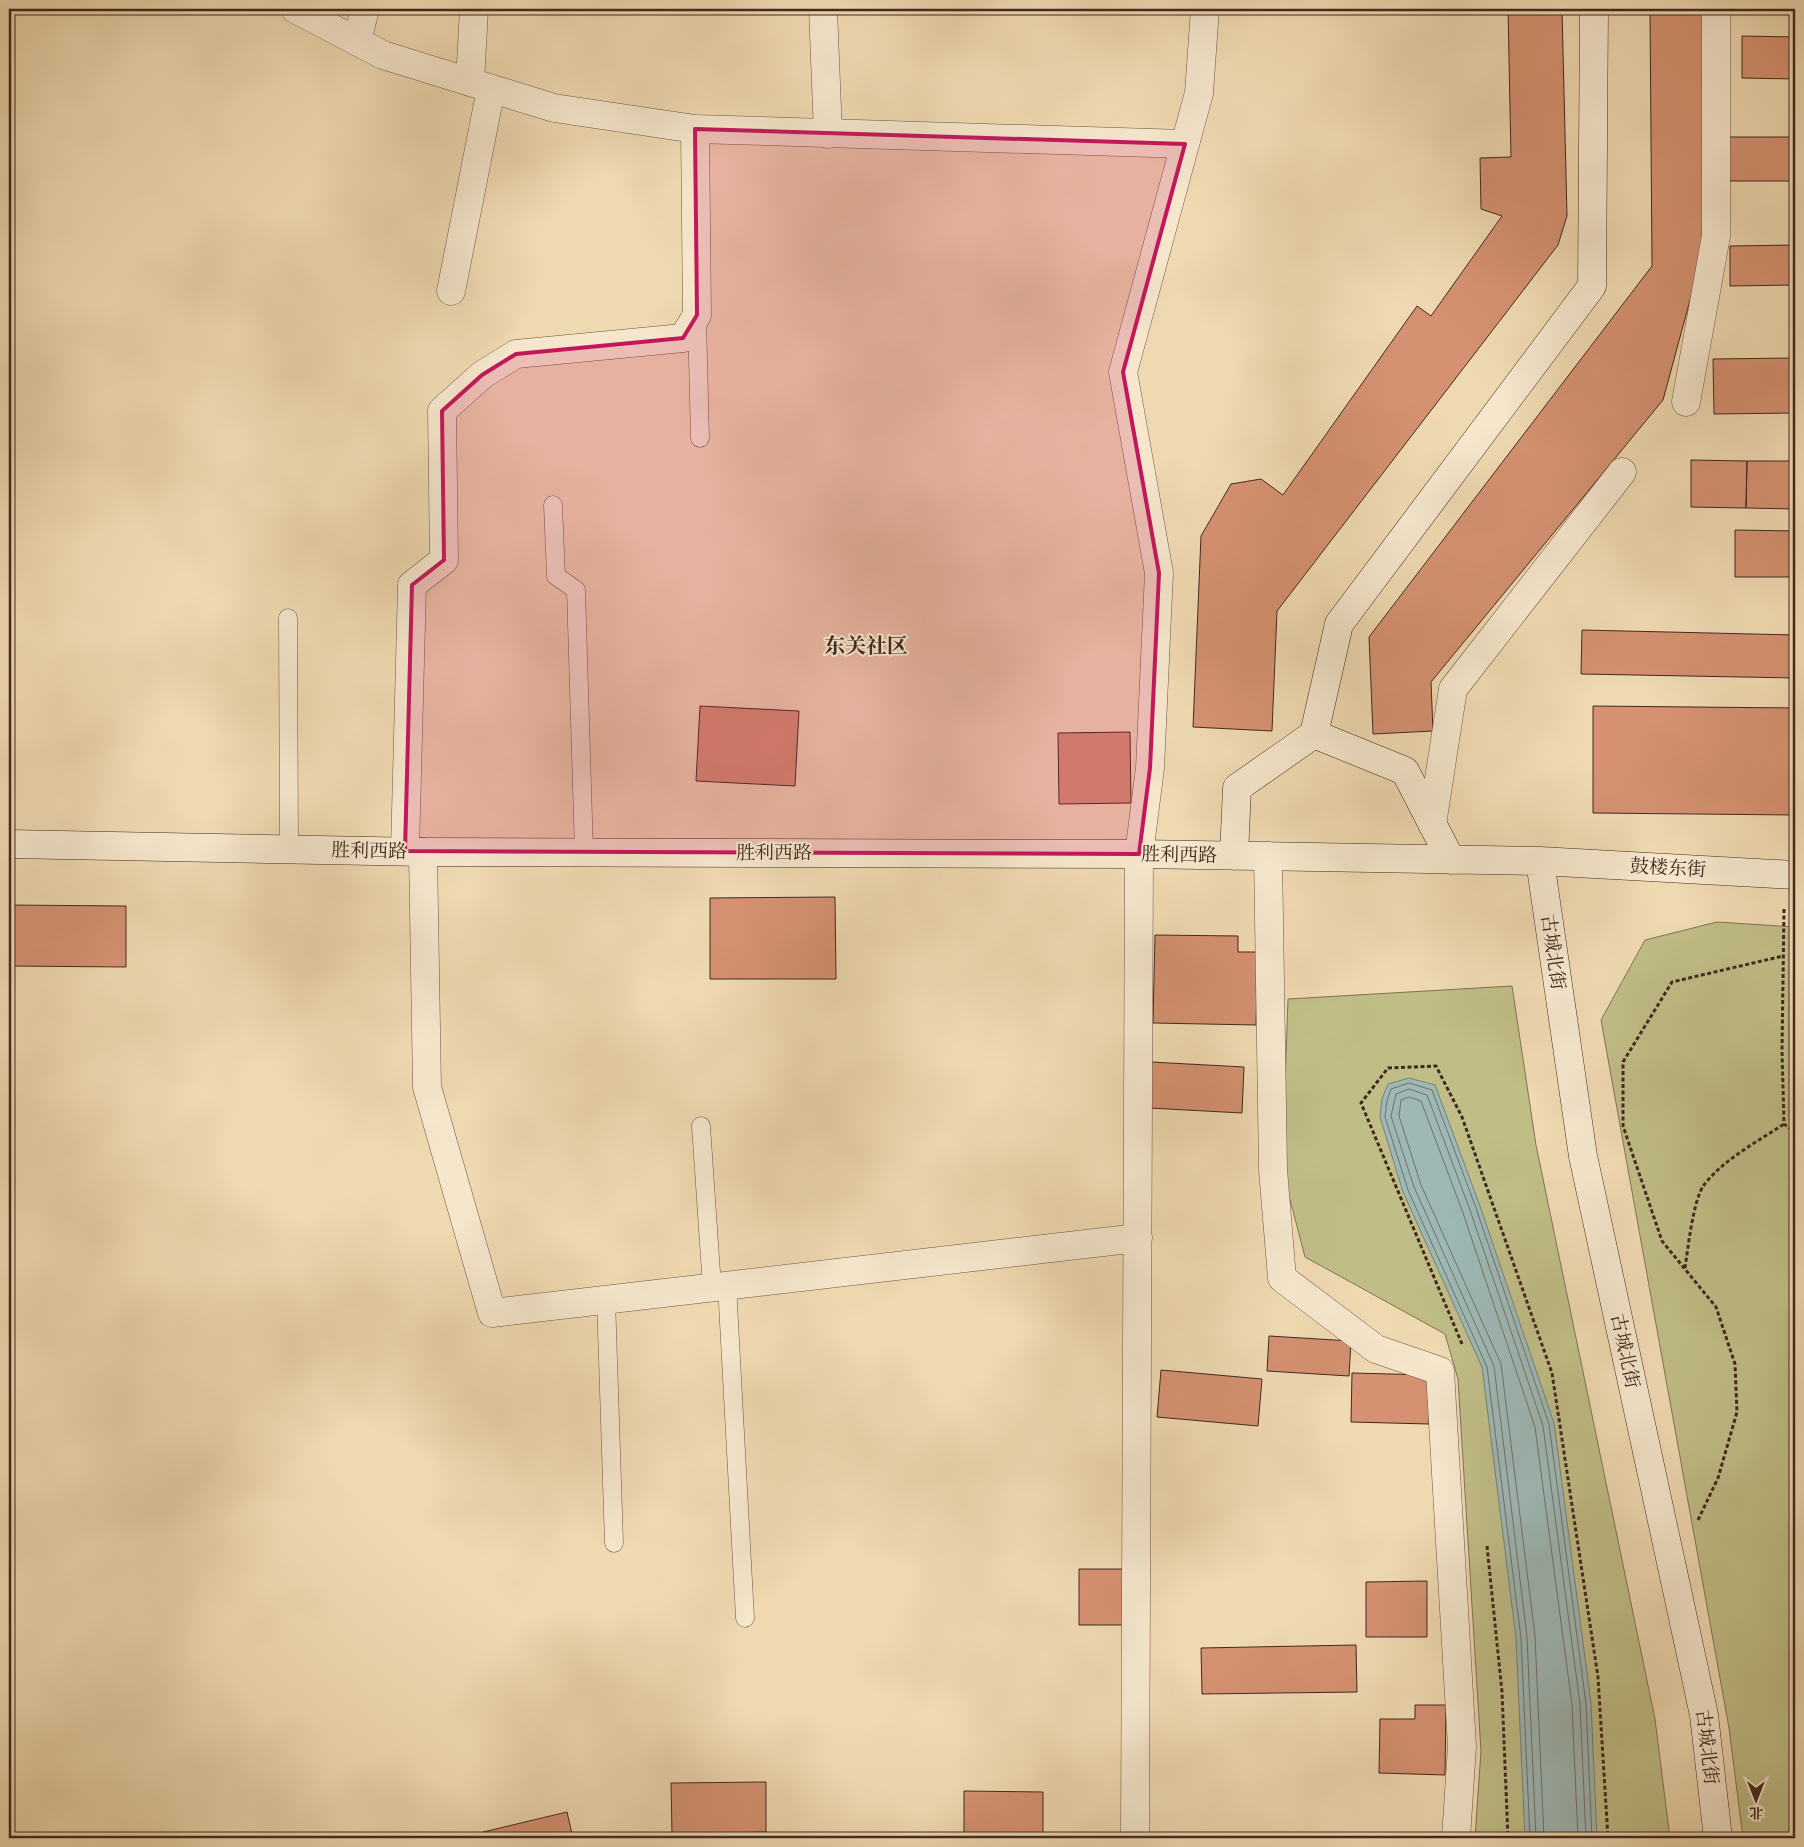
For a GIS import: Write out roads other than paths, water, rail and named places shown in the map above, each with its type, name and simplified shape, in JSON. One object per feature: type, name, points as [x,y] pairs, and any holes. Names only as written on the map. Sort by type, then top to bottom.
[{"type":"street","points":[[295,9],[383,55],[554,108],[695,129],[1185,144]]},
{"type":"street","points":[[357,41],[365,9]]},
{"type":"street","points":[[451,291],[480,85],[474,9]]},
{"type":"street","points":[[823,9],[828,134]]},
{"type":"street","points":[[1135,1838],[1139,854],[1150,768],[1159,573],[1123,372],[1199,93],[1205,9]]},
{"type":"street","points":[[1234,856],[1237,788],[1314,734],[1339,624],[1592,286],[1594,9]]},
{"type":"street","points":[[1686,402],[1716,236],[1716,9]]},
{"type":"street","points":[[695,129],[696,315],[683,338],[516,354],[482,375],[442,411],[444,560],[412,585],[414,852],[427,1086],[492,1313],[1138,1238]]},
{"type":"street","points":[[1432,824],[1453,689],[1622,472]]},
{"type":"street","points":[[1314,734],[1405,771],[1451,860]]},
{"type":"street","name":"胜利西路","points":[[9,844],[414,852],[1139,854],[1540,861]]},
{"type":"street","points":[[1268,856],[1273,1170],[1282,1278],[1376,1349],[1440,1371],[1462,1746],[1456,1838]]},
{"type":"street","name":"鼓楼东街","points":[[1540,861],[1790,875]]},
{"type":"street","name":"古城北街","points":[[1540,861],[1583,1156],[1704,1715],[1718,1838]]},
{"type":"lane","points":[[696,315],[700,438]]},
{"type":"lane","points":[[553,505],[556,576],[576,590],[584,852]]},
{"type":"lane","points":[[288,618],[289,849]]},
{"type":"lane","points":[[701,1126],[720,1286],[745,1618]]},
{"type":"lane","points":[[606,1299],[614,1543]]},
{"type":"water","points":[[1409,1078],[1435,1085],[1480,1206],[1554,1423],[1591,1703],[1597,1838],[1525,1838],[1516,1638],[1482,1367],[1403,1192],[1380,1117],[1382,1099],[1388,1084]]},
{"type":"district","name":"东关社区","points":[[866,647]]}]
